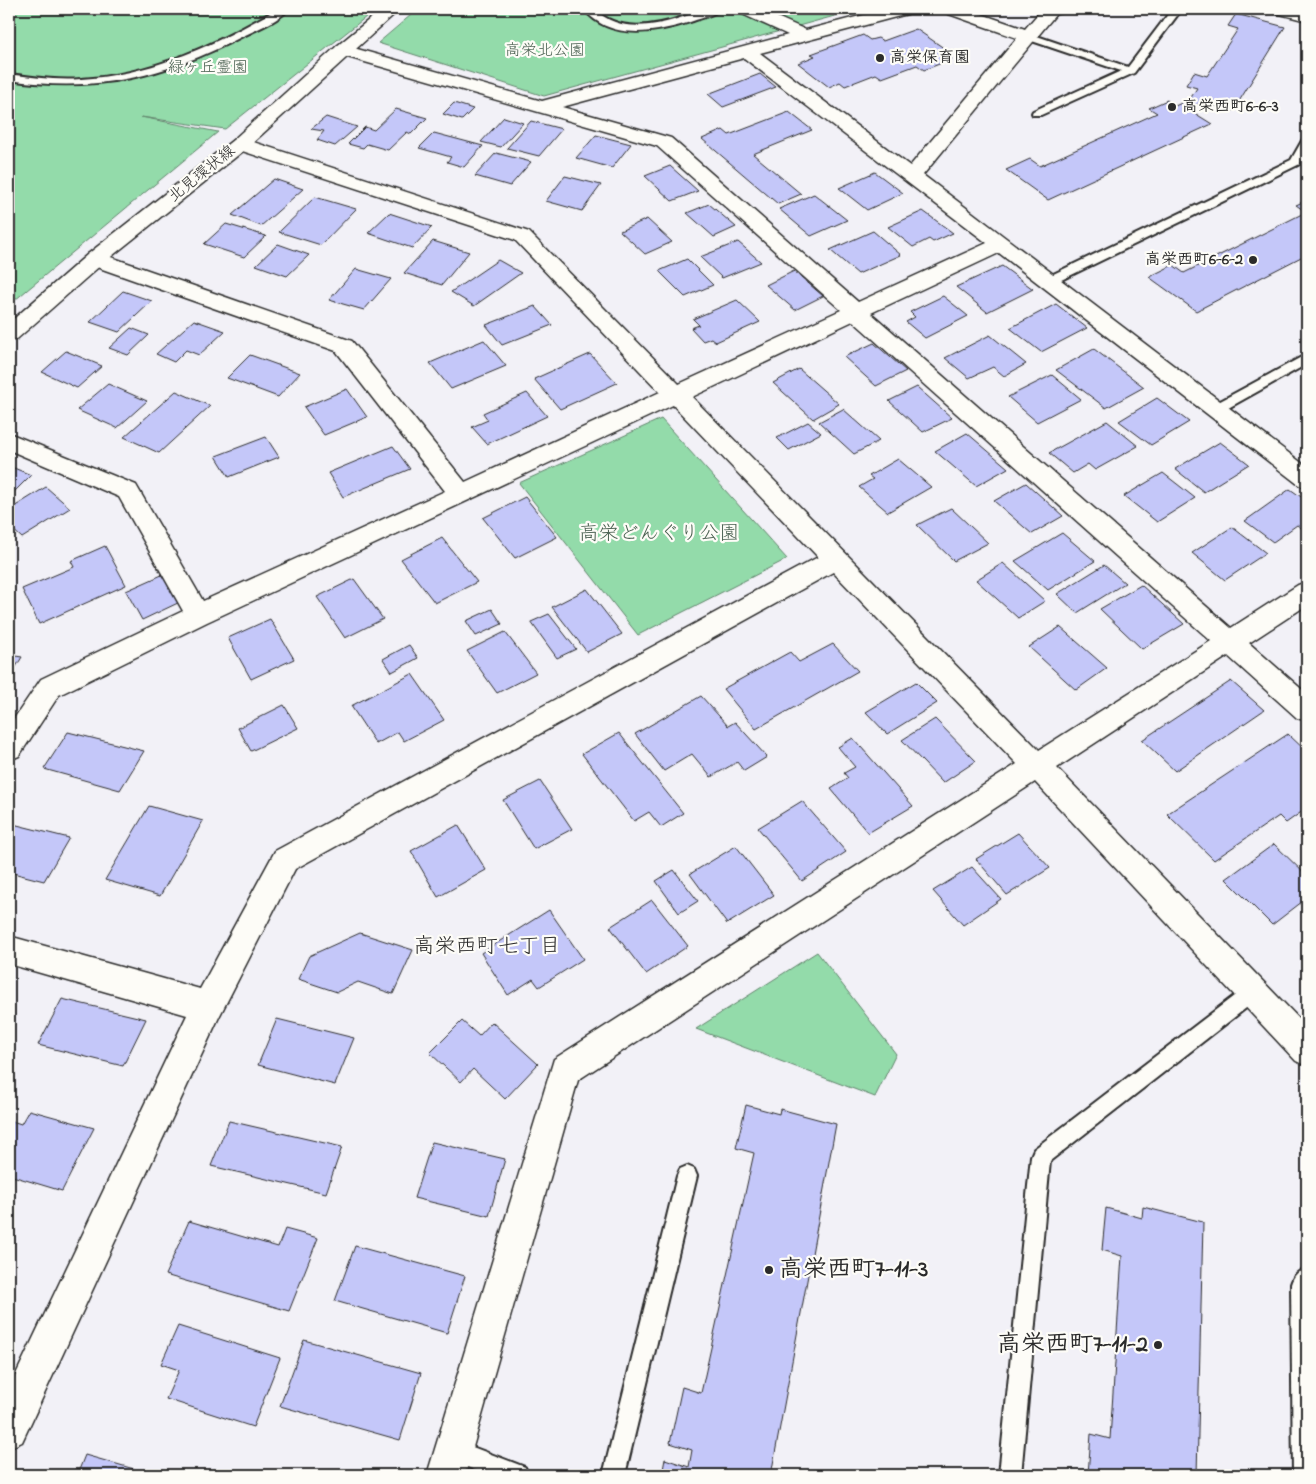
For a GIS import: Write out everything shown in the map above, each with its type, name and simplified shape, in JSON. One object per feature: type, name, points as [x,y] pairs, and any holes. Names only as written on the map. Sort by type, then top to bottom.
[{"type":"street","name":"北見環状線","points":[[9,334],[95,260],[240,144],[342,50],[392,9]]},
{"type":"street","points":[[746,9],[804,36]]},
{"type":"street","points":[[542,107],[905,9]]},
{"type":"street","points":[[952,9],[1027,36]]},
{"type":"street","points":[[912,176],[1027,36],[1050,10],[1056,9]]},
{"type":"street","points":[[1282,9],[1307,16]]},
{"type":"street","points":[[342,50],[664,142],[1307,710]]},
{"type":"street","points":[[747,52],[1002,244],[1307,480]]},
{"type":"street","points":[[240,144],[522,236],[1036,765],[1307,1050]]},
{"type":"street","points":[[9,748],[50,687],[198,615],[1002,244]]},
{"type":"street","points":[[95,260],[344,346],[461,494]]},
{"type":"street","points":[[9,441],[128,491],[198,615]]},
{"type":"street","points":[[9,1429],[208,1006],[285,860],[835,560]]},
{"type":"street","points":[[450,1463],[565,1070],[1307,592]]},
{"type":"street","points":[[9,950],[208,1006]]},
{"type":"lane","points":[[9,77],[32,82],[112,80],[186,59],[220,45],[284,9]]},
{"type":"lane","points":[[589,9],[606,23],[644,28],[672,25],[716,9]]},
{"type":"lane","points":[[1038,113],[1130,71],[1177,9]]},
{"type":"lane","points":[[1027,36],[1130,71]]},
{"type":"lane","points":[[1049,281],[1296,162],[1307,141]]},
{"type":"lane","points":[[1216,409],[1307,358]]},
{"type":"lane","points":[[1010,1475],[1041,1156],[1252,992]]},
{"type":"lane","points":[[614,1475],[687,1176]]},
{"type":"lane","points":[[1304,1475],[1301,1284],[1307,1278]]},
{"type":"lane","points":[[450,1463],[517,1475]]},
{"type":"green space","name":"緑ヶ丘霊園","points":[[9,9],[376,9],[225,129],[141,117],[218,132],[9,305]]},
{"type":"green space","name":"高栄北公園","points":[[418,9],[860,9],[544,96],[378,43]]},
{"type":"green space","name":"高栄どんぐり公園","points":[[661,419],[787,559],[638,635],[519,483]]},
{"type":"green space","points":[[817,952],[896,1054],[875,1097],[696,1029]]},
{"type":"building","name":"高栄西町6-6-3","points":[[1236,14],[1285,27],[1233,111],[1203,102],[1188,109],[1212,124],[1048,200],[1006,170],[1030,159],[1040,166],[1157,113],[1149,108],[1167,100],[1175,106],[1190,99],[1197,88],[1186,85],[1194,72],[1207,76],[1238,29],[1228,26]]},
{"type":"building","name":"高栄保育園","points":[[916,29],[951,53],[945,55],[952,59],[924,70],[917,65],[882,78],[876,74],[845,86],[840,82],[829,87],[798,63],[815,56],[811,54],[863,35],[870,40],[878,38],[883,41]]},
{"type":"building","points":[[760,74],[776,87],[723,107],[708,94]]},
{"type":"building","points":[[454,103],[473,109],[462,120],[443,114]]},
{"type":"building","points":[[396,109],[427,118],[411,134],[407,132],[388,150],[367,144],[363,148],[348,144],[365,127],[374,130]]},
{"type":"building","points":[[789,112],[812,130],[753,154],[801,194],[778,204],[702,139],[723,130],[729,135]]},
{"type":"building","points":[[326,117],[357,127],[335,146],[317,140],[324,131],[311,129]]},
{"type":"building","points":[[504,117],[523,123],[501,147],[481,142]]},
{"type":"building","points":[[531,121],[562,129],[539,156],[507,148]]},
{"type":"building","points":[[434,133],[483,146],[464,167],[447,162],[451,157],[419,148]]},
{"type":"building","points":[[596,135],[631,144],[612,168],[576,158]]},
{"type":"building","points":[[496,153],[531,162],[510,186],[475,176]]},
{"type":"building","points":[[670,166],[698,191],[672,201],[645,176]]},
{"type":"building","points":[[875,172],[903,193],[867,210],[839,188]]},
{"type":"building","points":[[565,176],[601,185],[582,211],[546,201]]},
{"type":"building","points":[[274,179],[303,189],[261,226],[232,215]]},
{"type":"building","points":[[814,194],[847,220],[811,236],[779,209]]},
{"type":"building","points":[[315,197],[356,209],[321,245],[279,232]]},
{"type":"building","name":"高栄西町6-6-2","points":[[1307,200],[1307,254],[1196,311],[1149,277],[1173,265],[1184,273],[1306,212],[1296,205]]},
{"type":"building","points":[[709,204],[736,227],[714,237],[687,213]]},
{"type":"building","points":[[923,211],[953,233],[933,242],[929,239],[913,247],[888,227]]},
{"type":"building","points":[[389,213],[432,227],[412,248],[368,233]]},
{"type":"building","points":[[647,219],[672,242],[645,254],[620,231]]},
{"type":"building","points":[[226,224],[266,236],[244,257],[204,244]]},
{"type":"building","points":[[873,231],[901,255],[858,274],[830,250]]},
{"type":"building","points":[[433,241],[469,252],[442,285],[404,273]]},
{"type":"building","points":[[738,242],[761,262],[722,278],[700,257]]},
{"type":"building","points":[[278,244],[309,255],[287,276],[256,265]]},
{"type":"building","points":[[687,259],[713,285],[685,297],[659,271]]},
{"type":"building","points":[[498,260],[521,273],[474,306],[451,292]]},
{"type":"building","points":[[1002,266],[1033,289],[987,312],[956,287]]},
{"type":"building","points":[[356,269],[391,279],[364,310],[329,300]]},
{"type":"building","points":[[794,271],[823,296],[795,310],[766,285]]},
{"type":"building","points":[[123,291],[152,301],[119,332],[90,322]]},
{"type":"building","points":[[943,296],[968,316],[925,338],[906,322],[915,317],[910,312]]},
{"type":"building","points":[[737,300],[760,322],[716,342],[711,338],[703,341],[691,328],[699,325],[693,319]]},
{"type":"building","points":[[1056,304],[1087,328],[1041,352],[1010,328]]},
{"type":"building","points":[[535,306],[552,325],[502,345],[486,325]]},
{"type":"building","points":[[194,320],[225,331],[199,355],[186,350],[174,362],[156,354]]},
{"type":"building","points":[[131,328],[149,335],[128,355],[109,348]]},
{"type":"building","points":[[990,335],[1026,364],[1004,376],[993,367],[969,378],[945,358]]},
{"type":"building","points":[[484,340],[506,366],[451,389],[430,363]]},
{"type":"building","points":[[874,343],[906,371],[876,386],[844,357]]},
{"type":"building","points":[[1094,349],[1144,387],[1106,408],[1056,370]]},
{"type":"building","points":[[66,351],[102,366],[77,388],[42,372]]},
{"type":"building","points":[[590,354],[617,383],[560,409],[534,379]]},
{"type":"building","points":[[250,355],[300,373],[278,397],[227,378]]},
{"type":"building","points":[[799,369],[839,404],[813,419],[773,383]]},
{"type":"building","points":[[1052,375],[1081,399],[1037,422],[1008,397]]},
{"type":"building","points":[[108,384],[147,401],[117,428],[77,410]]},
{"type":"building","points":[[917,387],[952,418],[923,432],[889,401]]},
{"type":"building","points":[[347,389],[367,417],[324,435],[304,407]]},
{"type":"building","points":[[176,391],[210,406],[159,453],[124,437]]},
{"type":"building","points":[[527,393],[547,416],[487,444],[472,427],[488,420],[483,413]]},
{"type":"building","points":[[1157,398],[1189,422],[1151,445],[1119,421]]},
{"type":"building","points":[[843,409],[879,441],[854,454],[819,422]]},
{"type":"building","points":[[1107,421],[1138,446],[1095,470],[1088,464],[1073,473],[1049,453]]},
{"type":"building","points":[[808,422],[821,433],[789,450],[777,438]]},
{"type":"building","points":[[967,433],[1008,468],[976,486],[935,451]]},
{"type":"building","points":[[266,437],[279,457],[229,477],[216,456]]},
{"type":"building","points":[[1220,442],[1249,464],[1204,492],[1175,469]]},
{"type":"building","points":[[393,446],[410,469],[343,497],[328,473]]},
{"type":"building","points":[[898,459],[931,487],[888,512],[859,487],[873,479],[869,476]]},
{"type":"building","points":[[9,466],[31,475],[9,497]]},
{"type":"building","points":[[1163,473],[1195,498],[1157,522],[1124,496]]},
{"type":"building","points":[[1026,483],[1063,516],[1032,534],[994,501]]},
{"type":"building","points":[[46,487],[70,508],[22,538],[9,526],[9,510]]},
{"type":"building","points":[[1290,489],[1307,501],[1307,532],[1297,525],[1273,542],[1245,521]]},
{"type":"building","points":[[525,497],[557,537],[515,558],[483,518]]},
{"type":"building","points":[[951,508],[988,543],[954,561],[917,525]]},
{"type":"building","points":[[1232,527],[1266,553],[1225,580],[1192,553]]},
{"type":"building","points":[[1062,533],[1095,561],[1048,590],[1015,561]]},
{"type":"building","points":[[442,538],[477,582],[435,603],[401,559]]},
{"type":"building","points":[[105,546],[126,585],[39,624],[22,589],[74,567],[71,561]]},
{"type":"building","points":[[1003,563],[1045,601],[1018,618],[976,580]]},
{"type":"building","points":[[1104,565],[1125,583],[1077,613],[1057,594]]},
{"type":"building","points":[[164,574],[180,602],[142,620],[126,591]]},
{"type":"building","points":[[354,579],[383,619],[345,638],[317,597]]},
{"type":"building","points":[[1141,585],[1184,624],[1142,649],[1100,609]]},
{"type":"building","points":[[587,589],[622,634],[587,652],[552,607]]},
{"type":"building","points":[[492,609],[502,624],[476,636],[466,621]]},
{"type":"building","points":[[549,614],[576,649],[557,658],[531,622]]},
{"type":"building","points":[[270,619],[294,659],[251,679],[228,638]]},
{"type":"building","points":[[1060,627],[1107,668],[1076,690],[1029,647]]},
{"type":"building","points":[[505,632],[536,673],[497,693],[467,651]]},
{"type":"building","points":[[833,644],[858,671],[756,729],[723,689],[790,652],[799,662]]},
{"type":"building","points":[[409,645],[418,658],[392,672],[383,659]]},
{"type":"building","points":[[9,655],[22,657],[9,678]]},
{"type":"building","points":[[412,674],[444,720],[404,741],[398,732],[376,744],[351,706]]},
{"type":"building","points":[[1231,681],[1264,710],[1175,771],[1142,740]]},
{"type":"building","points":[[916,682],[937,703],[887,734],[866,712]]},
{"type":"building","points":[[701,696],[728,726],[735,722],[767,757],[744,771],[737,762],[711,777],[692,754],[664,771],[635,734]]},
{"type":"building","points":[[284,705],[298,728],[251,751],[238,728]]},
{"type":"building","points":[[935,719],[976,761],[943,783],[902,740]]},
{"type":"building","points":[[68,732],[144,751],[120,790],[44,769]]},
{"type":"building","points":[[619,733],[683,813],[661,827],[649,812],[634,821],[582,754]]},
{"type":"building","points":[[1288,734],[1307,752],[1307,808],[1286,823],[1279,816],[1214,860],[1167,814]]},
{"type":"building","points":[[853,738],[913,806],[868,833],[831,789],[848,778],[844,773],[855,767],[838,747]]},
{"type":"building","points":[[540,781],[572,829],[534,849],[503,800]]},
{"type":"building","points":[[802,801],[846,852],[802,881],[758,828]]},
{"type":"building","points":[[149,806],[203,821],[160,896],[105,880]]},
{"type":"building","points":[[9,823],[69,838],[44,881],[9,872]]},
{"type":"building","points":[[458,825],[486,870],[438,897],[411,851]]},
{"type":"building","points":[[1018,833],[1050,868],[1007,895],[976,859]]},
{"type":"building","points":[[1274,844],[1307,876],[1307,898],[1272,925],[1226,879]]},
{"type":"building","points":[[736,846],[774,895],[727,924],[690,874]]},
{"type":"building","points":[[972,867],[1001,899],[963,925],[933,891]]},
{"type":"building","points":[[674,870],[698,901],[679,913],[656,881]]},
{"type":"building","points":[[652,900],[688,946],[646,974],[610,927]]},
{"type":"building","points":[[549,910],[583,959],[539,987],[533,979],[508,995],[481,953]]},
{"type":"building","points":[[360,933],[413,950],[393,994],[358,982],[337,992],[298,979],[309,956]]},
{"type":"building","points":[[62,999],[146,1019],[123,1066],[38,1045]]},
{"type":"building","points":[[277,1019],[354,1038],[335,1085],[258,1065]]},
{"type":"building","points":[[462,1021],[479,1036],[492,1022],[538,1064],[505,1099],[473,1069],[461,1082],[430,1053]]},
{"type":"building","name":"高栄西町7-11-3","points":[[746,1105],[779,1114],[780,1109],[836,1124],[771,1475],[662,1475],[665,1459],[689,1467],[692,1450],[670,1443],[682,1387],[701,1393],[754,1153],[736,1148]]},
{"type":"building","points":[[29,1110],[94,1128],[62,1191],[9,1175],[9,1120],[21,1124]]},
{"type":"building","points":[[229,1121],[342,1147],[326,1193],[211,1166]]},
{"type":"building","points":[[432,1142],[505,1159],[489,1216],[414,1198]]},
{"type":"building","name":"高栄西町7-11-2","points":[[1143,1207],[1203,1222],[1197,1475],[1088,1475],[1091,1434],[1110,1439],[1122,1256],[1102,1250],[1106,1208],[1142,1218]]},
{"type":"building","points":[[189,1221],[278,1247],[285,1229],[318,1238],[289,1311],[165,1275]]},
{"type":"building","points":[[355,1246],[465,1276],[447,1333],[335,1301]]},
{"type":"building","points":[[178,1326],[280,1358],[253,1427],[166,1399],[179,1370],[161,1364]]},
{"type":"building","points":[[304,1340],[421,1373],[400,1440],[280,1406]]},
{"type":"building","points":[[85,1455],[155,1475],[77,1475]]},
{"type":"place","name":"高栄保育園","points":[[880,58]]},
{"type":"place","name":"高栄西町6-6-3","points":[[1172,107]]},
{"type":"place","name":"高栄西町6-6-2","points":[[1253,260]]},
{"type":"place","name":"高栄西町7-11-3","points":[[769,1270]]},
{"type":"place","name":"高栄西町7-11-2","points":[[1158,1345]]},
{"type":"district","name":"高栄西町七丁目","points":[[487,947]]}]
